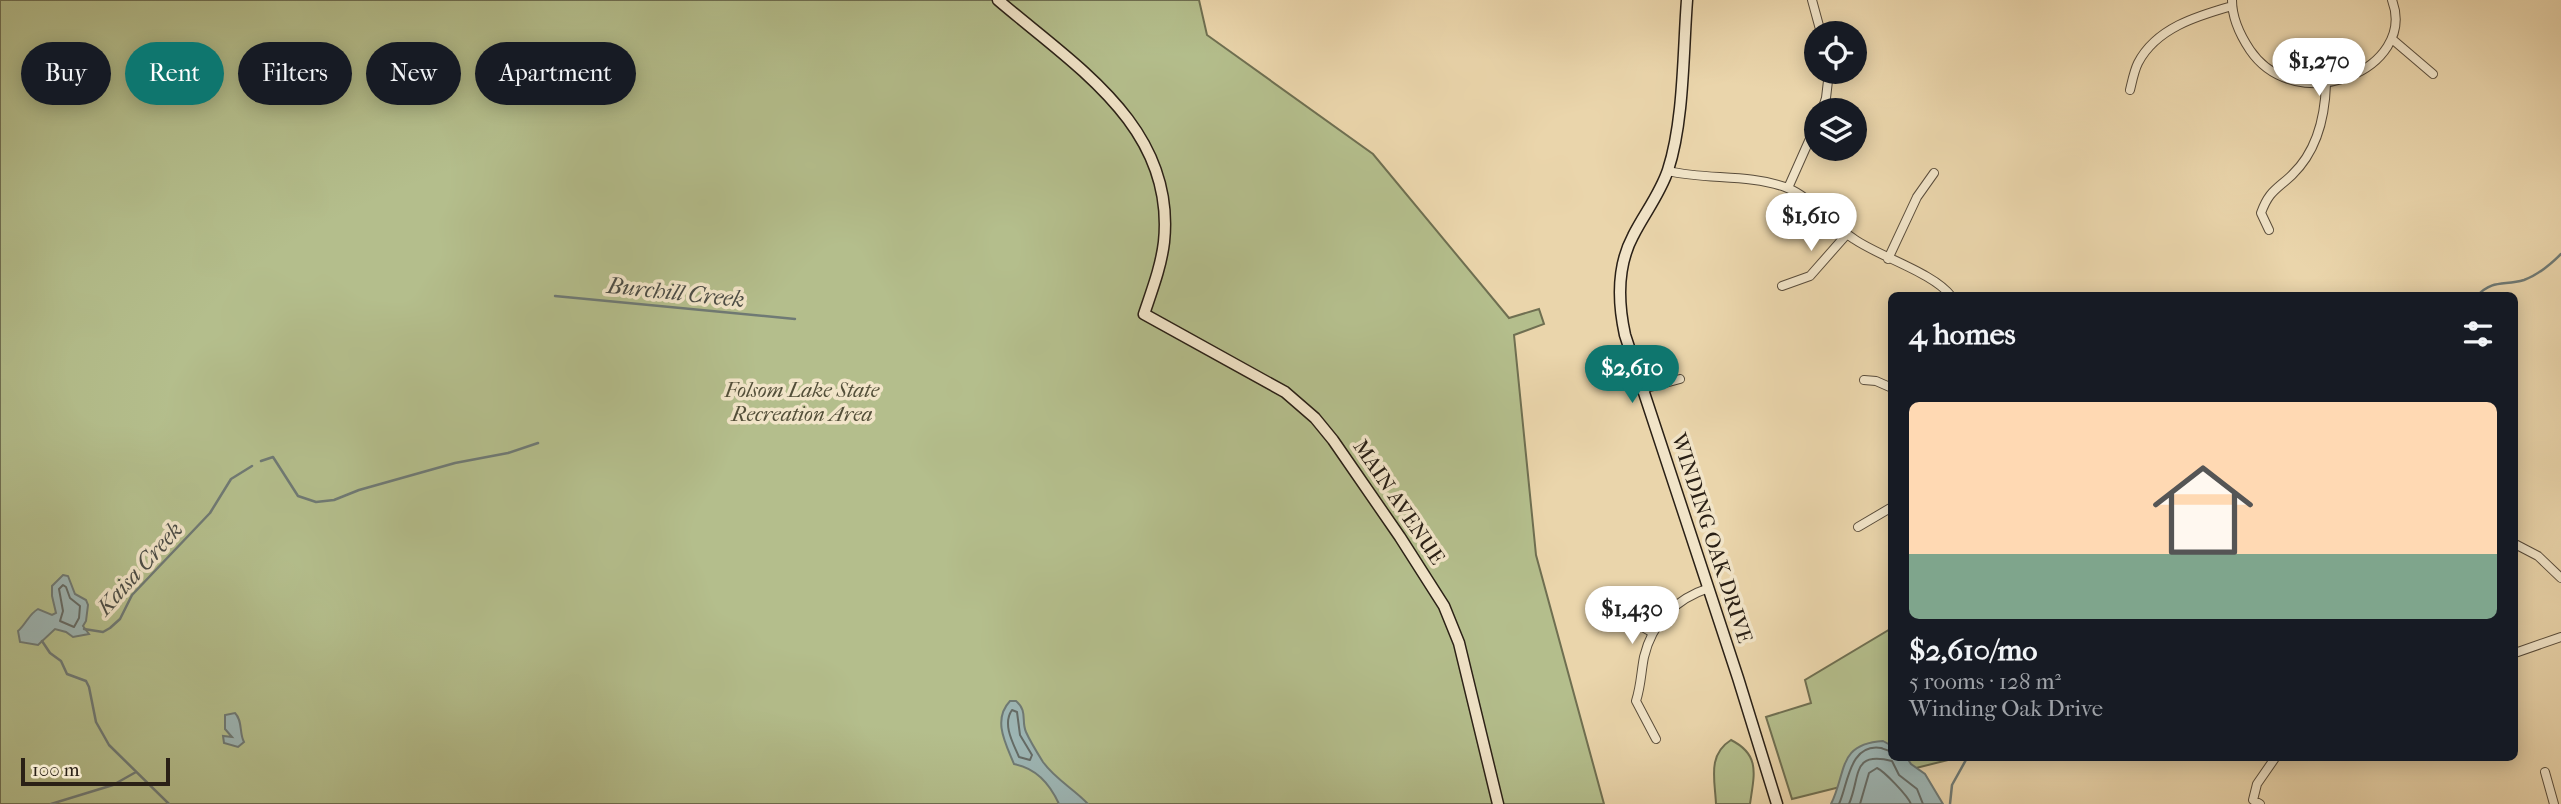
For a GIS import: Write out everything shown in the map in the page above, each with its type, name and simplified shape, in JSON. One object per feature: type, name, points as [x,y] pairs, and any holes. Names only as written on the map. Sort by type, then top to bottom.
[{"type":"street","name":"MAIN AVENUE","points":[[998,0],[1105,92],[1132,123],[1158,172],[1164,204],[1164,242],[1156,280],[1144,314],[1285,392],[1309,412],[1333,440],[1401,537],[1444,606],[1459,643],[1498,804]]},
{"type":"street","name":"WINDING OAK DRIVE","points":[[1687,0],[1678,123],[1668,171],[1632,238],[1621,275],[1621,318],[1777,804]]},
{"type":"street","points":[[1812,0],[1818,21]]},
{"type":"street","points":[[2130,90],[2138,63],[2159,39],[2199,15],[2232,3],[2242,39],[2256,58],[2281,78],[2326,84],[2350,77],[2376,59],[2392,39],[2397,26],[2397,12],[2392,0]]},
{"type":"street","points":[[2392,39],[2433,74]]},
{"type":"street","points":[[2269,230],[2261,213],[2267,197],[2293,174],[2314,146],[2325,106],[2326,84]]},
{"type":"street","points":[[1788,188],[1804,152]]},
{"type":"street","points":[[1668,171],[1708,177],[1747,178],[1788,188],[1812,204],[1847,234],[1888,259],[1936,282],[1947,292]]},
{"type":"street","points":[[1888,259],[1917,197],[1934,173]]},
{"type":"street","points":[[1782,286],[1810,276],[1847,234]]},
{"type":"street","points":[[1643,389],[1680,379]]},
{"type":"street","points":[[1864,380],[1888,386]]},
{"type":"street","points":[[1858,527],[1888,508]]},
{"type":"street","points":[[2518,546],[2538,556],[2561,578]]},
{"type":"street","points":[[1656,739],[1636,701],[1642,684],[1644,656],[1653,633],[1676,604],[1689,595],[1709,588]]},
{"type":"street","points":[[1622,615],[1653,633]]},
{"type":"street","points":[[2518,652],[2561,637]]},
{"type":"street","points":[[2259,804],[2253,800],[2257,784],[2273,761]]},
{"type":"street","points":[[2545,772],[2554,804]]},
{"type":"green space","name":"Folsom Lake State Recreation Area","points":[[0,0],[1199,0],[1207,35],[1373,154],[1509,318],[1539,309],[1544,324],[1514,335],[1536,555],[1604,804],[0,804]]},
{"type":"green space","points":[[1888,630],[1888,761],[1944,761],[1792,799],[1766,717],[1811,703],[1805,680]]},
{"type":"green space","points":[[1731,740],[1741,746],[1751,759],[1754,775],[1750,804],[1716,804],[1715,761],[1723,746]]},
{"type":"water","points":[[63,575],[68,576],[75,594],[86,600],[88,605],[83,626],[89,634],[73,637],[55,629],[38,645],[20,642],[18,631],[35,611],[38,609],[52,615],[56,613],[52,586]]},
{"type":"water","points":[[1010,701],[1016,701],[1020,705],[1026,732],[1043,762],[1088,804],[1059,804],[1036,773],[1014,764],[1001,724],[1005,708]]},
{"type":"water","points":[[235,713],[244,742],[238,747],[224,743],[223,736],[232,737],[225,729],[225,715]]},
{"type":"water","points":[[1883,741],[1888,744],[1888,761],[1909,761],[1925,774],[1943,804],[1831,804],[1846,762],[1851,754],[1868,743]]},
{"type":"waterway","name":"Burchill Creek","points":[[2482,292],[2494,285],[2529,278],[2561,254]]},
{"type":"waterway","name":"Burchill Creek","points":[[555,296],[795,319]]},
{"type":"waterway","points":[[261,461],[273,457],[298,496],[316,502],[334,500],[359,490],[455,463],[508,453],[538,443]]},
{"type":"waterway","name":"Kaisa Creek","points":[[84,629],[103,632],[120,619],[132,595],[210,513],[231,479],[252,466]]},
{"type":"waterway","name":"Kaisa Creek","points":[[42,641],[50,653],[61,661],[67,674],[86,681],[96,722],[109,745],[169,804]]},
{"type":"waterway","name":"Burchill Creek","points":[[1950,804],[1952,785],[1965,761]]},
{"type":"waterway","points":[[51,804],[113,785],[136,772]]}]
